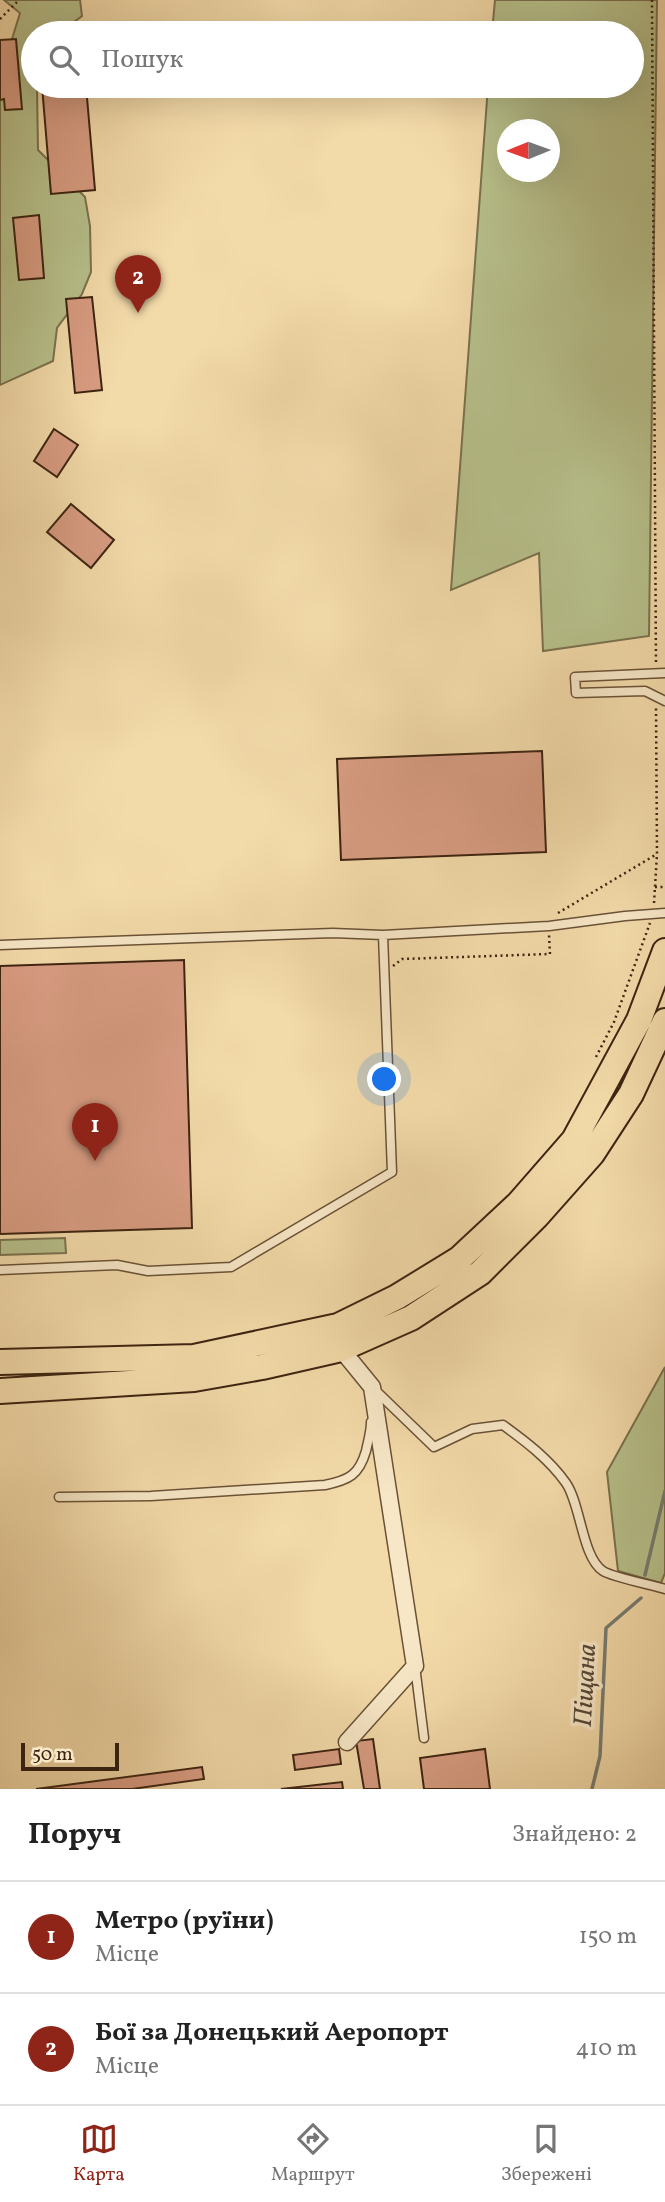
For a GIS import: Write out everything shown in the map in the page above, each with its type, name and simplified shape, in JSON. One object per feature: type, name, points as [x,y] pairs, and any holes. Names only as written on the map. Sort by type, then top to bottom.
[{"type":"main road","points":[[0,1362],[194,1357],[338,1326],[397,1297],[459,1259],[519,1203],[574,1140],[598,1075],[639,1020],[665,951]]},
{"type":"main road","points":[[0,1391],[194,1379],[262,1367],[341,1349],[411,1318],[480,1273],[537,1216],[592,1154],[631,1094],[665,1021]]},
{"type":"main road","points":[[598,1075],[631,1094]]},
{"type":"street","points":[[341,1349],[372,1387],[415,1666],[346,1742]]},
{"type":"lane","points":[[661,673],[575,677],[576,693],[645,691],[665,701]]},
{"type":"lane","points":[[0,945],[333,933],[383,935],[549,926],[665,913]]},
{"type":"lane","points":[[0,1270],[117,1265],[148,1270],[232,1267],[392,1172],[383,935]]},
{"type":"lane","points":[[59,1497],[151,1496],[325,1485],[345,1480],[362,1466],[371,1431],[372,1387]]},
{"type":"lane","points":[[372,1387],[434,1447],[472,1429],[503,1425],[531,1446],[567,1484],[589,1552],[603,1571],[665,1589]]},
{"type":"lane","points":[[415,1666],[424,1738]]},
{"type":"path","points":[[0,19],[19,0]]},
{"type":"path","points":[[652,0],[661,673]]},
{"type":"path","points":[[598,1075],[653,914],[657,854],[656,695]]},
{"type":"path","points":[[655,887],[665,887]]},
{"type":"green space","points":[[4,0],[80,0],[82,16],[75,21],[21,21],[21,98],[37,98],[38,150],[85,197],[90,226],[91,272],[82,294],[57,328],[53,361],[0,385],[0,51],[12,39],[20,13]]},
{"type":"green space","points":[[495,0],[657,0],[649,636],[543,651],[539,553],[451,590],[487,98],[644,98],[644,21],[493,21]]},
{"type":"green space","points":[[65,1238],[66,1253],[0,1255],[0,1240]]},
{"type":"green space","points":[[665,1367],[665,1573],[661,1583],[618,1571],[607,1472]]},
{"type":"building","points":[[16,39],[22,109],[5,110],[4,99],[0,100],[0,40]]},
{"type":"building","points":[[43,98],[87,98],[95,190],[51,194]]},
{"type":"building","points":[[39,215],[44,278],[19,280],[13,218]]},
{"type":"building","points":[[92,297],[102,390],[75,393],[66,299]]},
{"type":"building","points":[[54,429],[78,445],[57,477],[34,461]]},
{"type":"building","points":[[71,504],[114,540],[91,568],[47,532]]},
{"type":"building","points":[[542,751],[546,852],[341,860],[337,759]]},
{"type":"building","points":[[184,960],[192,1228],[0,1234],[0,966]]},
{"type":"building","points":[[373,1739],[380,1789],[364,1789],[356,1741]]},
{"type":"building","points":[[339,1749],[341,1764],[295,1770],[293,1755]]},
{"type":"building","points":[[485,1749],[490,1789],[424,1789],[420,1758]]},
{"type":"building","points":[[202,1767],[204,1779],[132,1789],[36,1789]]},
{"type":"building","points":[[342,1782],[343,1789],[281,1789]]},
{"type":"waterway","name":"Піщана","points":[[645,1575],[665,1491]]},
{"type":"waterway","name":"Піщана","points":[[592,1789],[600,1756],[606,1628],[641,1598]]},
{"type":"place","name":"Бої за Донецький Аеропорт","points":[[138,313]]},
{"type":"place","name":"Метро (руїни)","points":[[95,1161]]}]
